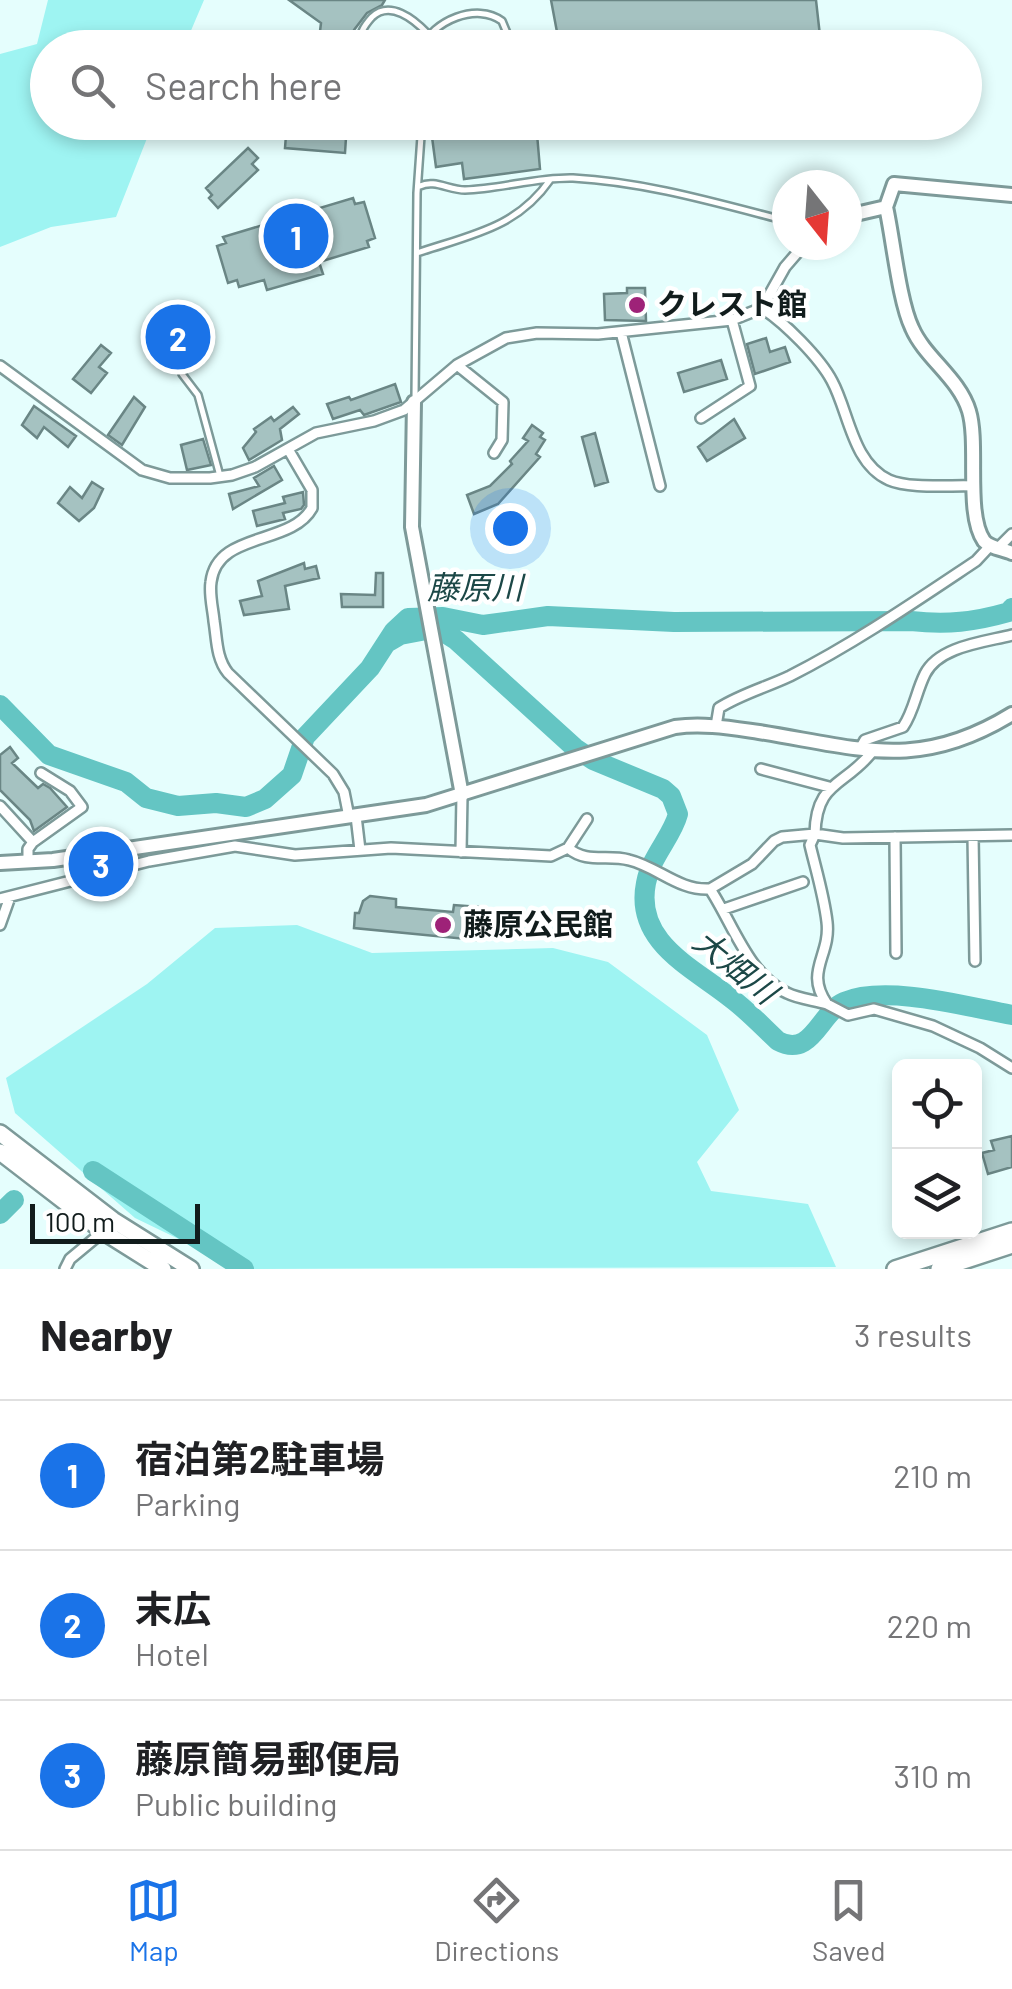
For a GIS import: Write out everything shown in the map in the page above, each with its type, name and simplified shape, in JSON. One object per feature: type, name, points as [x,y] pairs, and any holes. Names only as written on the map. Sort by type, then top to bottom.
[{"type":"main road","points":[[0,1133],[163,1269]]},
{"type":"main road","points":[[0,1152],[109,1226],[191,1269]]},
{"type":"main road","points":[[895,1269],[1012,1231]]},
{"type":"main road","points":[[939,1269],[1012,1245]]},
{"type":"street","points":[[1000,549],[983,539],[978,524],[968,408],[960,391],[910,324],[886,206],[894,184],[1012,195]]},
{"type":"street","points":[[862,212],[886,206]]},
{"type":"street","points":[[0,366],[142,470],[170,478],[220,476],[255,466],[316,433],[404,410],[458,365],[486,347],[518,335],[622,332],[732,320],[762,308],[790,260]]},
{"type":"street","points":[[762,308],[779,320],[830,375],[848,428],[878,473],[898,484],[974,486]]},
{"type":"street","points":[[701,418],[750,386],[732,320]]},
{"type":"street","points":[[622,332],[660,486]]},
{"type":"street","points":[[458,365],[503,402],[502,440],[494,454]]},
{"type":"street","points":[[414,402],[412,527],[462,795],[461,852]]},
{"type":"street","points":[[288,450],[312,490],[312,508],[294,526],[243,544],[213,572],[210,587],[219,661],[340,782],[360,850]]},
{"type":"street","points":[[716,726],[719,708],[731,700],[790,676],[860,637],[976,560],[1000,549],[1012,534]]},
{"type":"street","points":[[828,1004],[816,986],[828,932],[810,845],[830,786],[857,770],[866,750],[865,740],[902,728],[924,676],[936,660],[971,644],[1012,635]]},
{"type":"street","points":[[0,863],[352,817],[462,795],[675,727],[716,726],[904,753],[931,749],[984,731],[1012,714]]},
{"type":"street","points":[[761,769],[830,786]]},
{"type":"street","points":[[28,862],[28,849],[33,842],[82,807],[70,791],[41,773]]},
{"type":"street","points":[[0,806],[33,842]]},
{"type":"street","points":[[0,925],[5,898],[208,850],[235,846],[295,854],[360,850],[551,856],[568,848],[587,819]]},
{"type":"street","points":[[568,848],[583,857],[620,858],[688,887],[710,889],[752,864],[774,842],[790,836],[1012,835]]},
{"type":"street","points":[[974,836],[975,960]]},
{"type":"street","points":[[895,837],[896,952]]},
{"type":"street","points":[[724,909],[803,882]]},
{"type":"street","points":[[710,889],[750,955],[768,978],[788,994],[828,1004],[848,1015],[874,1009],[934,1026],[1012,1068]]},
{"type":"street","points":[[65,1269],[70,1259],[109,1226]]},
{"type":"lane","points":[[362,30],[383,8],[394,8],[411,16],[424,30]]},
{"type":"lane","points":[[434,30],[448,21],[483,13],[502,21],[506,30]]},
{"type":"lane","points":[[414,402],[421,140]]},
{"type":"lane","points":[[420,186],[426,182],[464,190],[573,178],[662,189],[772,217]]},
{"type":"lane","points":[[417,253],[519,215],[534,203],[550,180]]},
{"type":"lane","points":[[201,341],[183,362],[182,374],[198,395],[220,476]]},
{"type":"shaded area","points":[[48,0],[204,0],[191,30],[40,30]]},
{"type":"shaded area","points":[[30,46],[30,140],[146,140],[116,217],[51,227],[0,247],[0,54]]},
{"type":"shaded area","points":[[297,925],[372,953],[553,948],[608,962],[707,1035],[739,1110],[697,1162],[711,1191],[808,1204],[836,1267],[241,1269],[135,1218],[15,1113],[6,1078],[147,984],[215,928]]},
{"type":"building","points":[[289,0],[385,0],[367,13],[354,30],[320,30],[321,23]]},
{"type":"building","points":[[551,0],[816,0],[819,30],[557,30]]},
{"type":"building","points":[[286,140],[346,140],[345,153],[285,148]]},
{"type":"building","points":[[432,140],[538,140],[540,169],[464,179],[462,163],[436,167]]},
{"type":"building","points":[[248,148],[258,158],[252,164],[258,170],[218,208],[206,188]]},
{"type":"building","points":[[353,198],[355,204],[364,202],[375,238],[367,241],[369,247],[319,262],[323,274],[267,290],[264,280],[239,287],[237,280],[228,283],[217,246],[226,243],[223,237]]},
{"type":"building","points":[[627,288],[645,288],[646,321],[605,320],[604,294],[627,293]]},
{"type":"building","points":[[165,309],[171,325],[176,321],[179,326],[182,324],[193,340],[179,353],[161,330],[155,313]]},
{"type":"building","points":[[766,338],[770,352],[785,347],[790,362],[755,374],[747,344]]},
{"type":"building","points":[[101,345],[111,353],[99,367],[107,373],[91,393],[73,379]]},
{"type":"building","points":[[721,360],[727,379],[684,392],[678,373]]},
{"type":"building","points":[[395,384],[401,402],[364,415],[360,410],[333,419],[327,404]]},
{"type":"building","points":[[134,397],[145,407],[122,445],[108,435]]},
{"type":"building","points":[[34,406],[76,436],[68,447],[44,427],[37,438],[22,425]]},
{"type":"building","points":[[293,407],[299,414],[280,429],[282,440],[249,460],[243,448],[256,432],[254,429]]},
{"type":"building","points":[[734,419],[745,438],[707,461],[698,447]]},
{"type":"building","points":[[532,425],[543,433],[540,437],[545,440],[536,454],[540,457],[498,504],[474,514],[467,495],[490,486],[512,464],[510,461],[528,441],[523,438]]},
{"type":"building","points":[[595,433],[608,482],[595,486],[582,437]]},
{"type":"building","points":[[203,439],[211,465],[187,470],[181,445]]},
{"type":"building","points":[[274,466],[282,480],[233,509],[229,494],[259,486],[254,478]]},
{"type":"building","points":[[92,482],[103,489],[94,508],[79,521],[58,503],[70,487],[82,498]]},
{"type":"building","points":[[303,492],[301,509],[283,513],[285,519],[257,526],[253,511],[285,503],[283,497]]},
{"type":"building","points":[[304,563],[305,569],[316,566],[319,578],[285,586],[289,609],[244,615],[240,601],[262,596],[258,581]]},
{"type":"building","points":[[376,573],[383,573],[383,607],[342,607],[341,594],[375,595]]},
{"type":"building","points":[[10,747],[18,758],[12,763],[38,788],[43,784],[50,788],[67,807],[34,831],[30,820],[0,790],[0,755]]},
{"type":"building","points":[[370,896],[396,899],[396,907],[453,912],[454,905],[479,907],[476,940],[354,928],[355,913]]},
{"type":"building","points":[[1012,1136],[1012,1167],[988,1174],[982,1153],[994,1150],[991,1141]]},
{"type":"waterway","name":"藤原川","points":[[0,705],[49,755],[126,782],[146,798],[178,806],[216,803],[246,807],[265,799],[292,775],[305,737],[370,668],[394,631],[408,618],[443,617],[483,625],[548,616],[674,622],[949,623],[1009,612],[1012,608]]},
{"type":"waterway","name":"大畑川","points":[[388,642],[400,635],[437,628],[456,640],[575,748],[671,796],[678,814],[646,883],[649,922],[670,952],[738,1004],[778,1041],[799,1044],[836,1007],[861,997],[904,996],[1012,1015]]},
{"type":"waterway","points":[[93,1171],[244,1269]]},
{"type":"waterway","points":[[0,1214],[14,1200]]},
{"type":"place","name":"宿泊第2駐車場","points":[[296,236]]},
{"type":"place","name":"クレスト館","points":[[637,305]]},
{"type":"place","name":"末広","points":[[178,337]]},
{"type":"place","name":"藤原簡易郵便局","points":[[101,864]]},
{"type":"place","name":"藤原公民館","points":[[443,925]]}]
